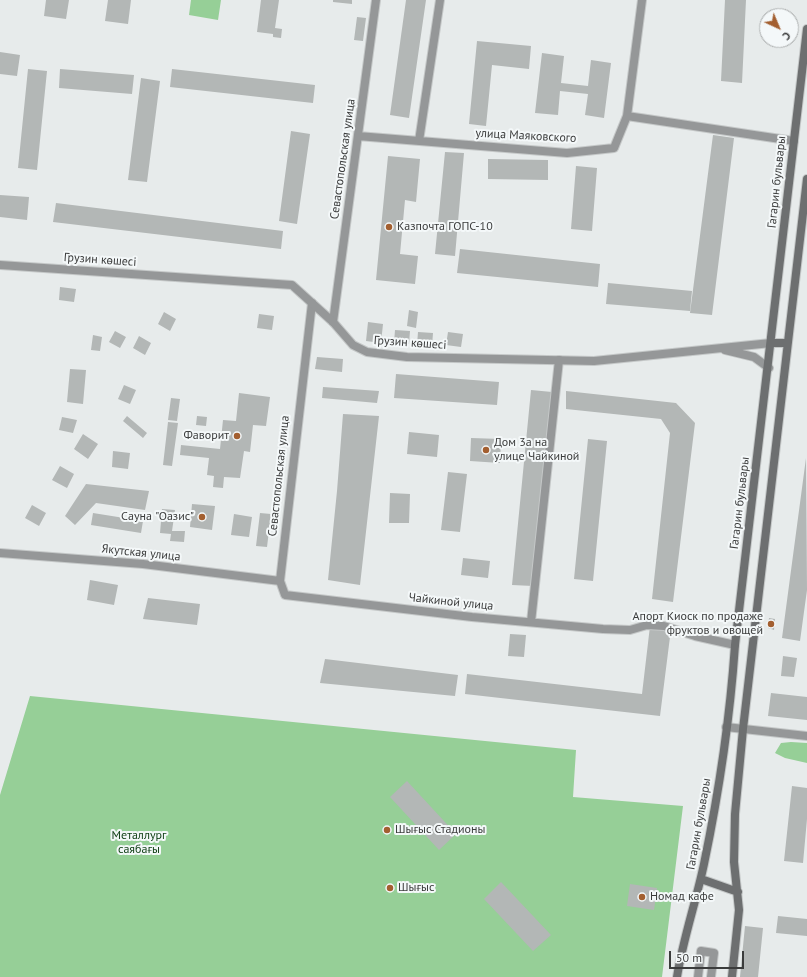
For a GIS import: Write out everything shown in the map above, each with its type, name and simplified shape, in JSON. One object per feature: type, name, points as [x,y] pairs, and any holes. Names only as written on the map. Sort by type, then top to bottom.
[{"type":"main road","name":"Гагарин бульвары","points":[[678,977],[681,950],[701,879],[715,812],[732,693],[735,645],[769,368],[807,29]]},
{"type":"main road","points":[[732,977],[739,910],[734,862],[734,814],[807,179]]},
{"type":"main road","points":[[771,343],[787,343]]},
{"type":"main road","points":[[701,879],[738,892]]},
{"type":"street","name":"Севастопольская улица","points":[[332,322],[376,0]]},
{"type":"street","points":[[419,141],[440,0]]},
{"type":"street","name":"улица Маяковского","points":[[358,136],[567,153],[614,148],[627,116],[642,0]]},
{"type":"street","points":[[627,116],[794,141]]},
{"type":"street","name":"Грузин көшесі","points":[[0,265],[292,285],[332,322],[353,344],[367,352],[407,357],[594,361],[771,343]]},
{"type":"street","name":"Севастопольская улица","points":[[280,581],[312,303]]},
{"type":"street","points":[[718,349],[754,357],[769,368]]},
{"type":"street","points":[[531,622],[559,360]]},
{"type":"street","name":"Якутская улица","points":[[0,553],[144,564],[280,581]]},
{"type":"street","name":"Чайкиной улица","points":[[280,581],[285,595],[472,617],[602,629],[630,630],[647,625],[664,626],[695,636],[735,645]]},
{"type":"street","points":[[726,727],[807,736]]},
{"type":"street","points":[[698,977],[701,951],[714,953],[711,977]]},
{"type":"green space","points":[[191,0],[221,0],[218,20],[189,15]]},
{"type":"green space","name":"Металлург саябағы","points":[[30,696],[576,750],[573,797],[683,806],[662,977],[0,977],[0,795]]},
{"type":"green space","points":[[781,743],[807,743],[807,763],[785,758],[775,753]]},
{"type":"building","points":[[46,0],[69,0],[66,19],[44,16]]},
{"type":"building","points":[[108,0],[131,0],[128,24],[105,21]]},
{"type":"building","points":[[261,0],[279,0],[275,28],[282,29],[281,38],[273,37],[273,34],[257,32]]},
{"type":"building","points":[[333,0],[352,0],[352,4],[333,2]]},
{"type":"building","points":[[406,0],[426,0],[409,118],[390,115]]},
{"type":"building","points":[[725,0],[746,0],[742,83],[721,81]]},
{"type":"building","points":[[357,17],[366,18],[363,41],[354,40]]},
{"type":"building","points":[[477,41],[531,46],[529,69],[492,65],[486,126],[469,124]]},
{"type":"building","points":[[0,52],[20,55],[17,76],[0,74]]},
{"type":"building","points":[[542,53],[564,56],[561,83],[588,86],[591,60],[611,63],[604,118],[585,115],[588,94],[560,91],[558,115],[535,113]]},
{"type":"building","points":[[28,69],[47,71],[37,170],[18,168]]},
{"type":"building","points":[[60,69],[134,75],[132,94],[59,88]]},
{"type":"building","points":[[172,69],[315,85],[313,103],[170,87]]},
{"type":"building","points":[[141,78],[160,81],[147,182],[128,180]]},
{"type":"building","points":[[291,131],[310,134],[297,224],[279,221]]},
{"type":"building","points":[[713,135],[734,138],[712,315],[690,313]]},
{"type":"building","points":[[445,152],[464,153],[455,256],[435,254]]},
{"type":"building","points":[[388,156],[420,159],[416,202],[405,200],[400,254],[418,256],[415,284],[376,280]]},
{"type":"building","points":[[488,159],[548,160],[548,180],[488,179]]},
{"type":"building","points":[[576,166],[597,168],[592,231],[571,229]]},
{"type":"building","points":[[0,195],[29,197],[27,220],[0,217]]},
{"type":"building","points":[[56,203],[283,231],[281,249],[53,222]]},
{"type":"building","points":[[460,249],[600,264],[598,287],[457,273]]},
{"type":"building","points":[[608,283],[692,291],[690,311],[606,304]]},
{"type":"building","points":[[60,287],[76,289],[74,302],[59,300]]},
{"type":"building","points":[[409,310],[418,312],[416,328],[407,326]]},
{"type":"building","points":[[164,312],[176,319],[170,331],[158,324]]},
{"type":"building","points":[[259,314],[274,316],[272,330],[257,328]]},
{"type":"building","points":[[368,322],[383,324],[381,343],[366,341]]},
{"type":"building","points":[[395,330],[410,331],[409,344],[394,343]]},
{"type":"building","points":[[115,331],[126,337],[120,348],[109,342]]},
{"type":"building","points":[[418,332],[433,333],[432,346],[417,345]]},
{"type":"building","points":[[448,332],[463,334],[461,347],[446,345]]},
{"type":"building","points":[[93,335],[102,337],[100,351],[91,350]]},
{"type":"building","points":[[139,336],[151,343],[145,355],[133,348]]},
{"type":"building","points":[[317,357],[343,359],[342,372],[315,369]]},
{"type":"building","points":[[70,369],[86,370],[83,404],[67,402]]},
{"type":"building","points":[[396,374],[499,382],[497,405],[394,398]]},
{"type":"building","points":[[124,385],[136,390],[130,404],[118,399]]},
{"type":"building","points":[[323,387],[379,391],[377,403],[322,398]]},
{"type":"building","points":[[531,390],[552,392],[533,586],[512,585]]},
{"type":"building","points":[[566,391],[676,403],[695,423],[673,602],[652,599],[670,433],[661,419],[566,409]]},
{"type":"building","name":"Фаворит","points":[[239,393],[270,397],[266,426],[253,425],[250,452],[244,451],[240,478],[224,477],[223,488],[213,487],[214,476],[207,475],[209,458],[180,455],[181,445],[220,449],[223,420],[236,421]]},
{"type":"building","points":[[171,398],[180,399],[177,421],[168,420]]},
{"type":"building","points":[[343,414],[379,416],[360,585],[328,580]]},
{"type":"building","points":[[127,416],[147,433],[143,438],[123,421]]},
{"type":"building","points":[[197,416],[207,417],[206,426],[196,425]]},
{"type":"building","points":[[62,417],[77,420],[73,433],[59,430]]},
{"type":"building","points":[[168,422],[178,423],[172,466],[163,465]]},
{"type":"building","points":[[409,432],[439,435],[437,457],[407,454]]},
{"type":"building","points":[[83,434],[98,444],[88,459],[74,449]]},
{"type":"building","name":"Дом 3а на улице Чайкиной","points":[[471,438],[501,439],[500,463],[470,461]]},
{"type":"building","points":[[588,439],[607,441],[593,581],[574,579]]},
{"type":"building","points":[[113,451],[130,453],[128,469],[112,467]]},
{"type":"building","points":[[806,458],[807,590],[800,641],[782,638]]},
{"type":"building","points":[[60,466],[74,474],[67,488],[52,480]]},
{"type":"building","points":[[448,472],[467,474],[460,532],[441,530]]},
{"type":"building","points":[[86,484],[149,491],[145,510],[96,503],[75,525],[65,516]]},
{"type":"building","points":[[390,493],[410,494],[409,523],[389,523]]},
{"type":"building","name":"Сауна \"Оазис\"","points":[[192,504],[215,506],[212,530],[190,527]]},
{"type":"building","points":[[32,505],[46,513],[39,526],[25,518]]},
{"type":"building","points":[[162,509],[175,510],[172,531],[185,531],[184,542],[170,541],[171,534],[160,533]]},
{"type":"building","points":[[93,513],[143,521],[141,533],[91,525]]},
{"type":"building","points":[[260,513],[271,514],[267,547],[256,546]]},
{"type":"building","points":[[234,514],[252,517],[249,537],[231,535]]},
{"type":"building","points":[[463,558],[490,561],[488,578],[461,575]]},
{"type":"building","points":[[90,580],[118,585],[114,605],[87,600]]},
{"type":"building","points":[[148,598],[200,604],[197,625],[143,619]]},
{"type":"building","name":"Апорт Киоск по продаже фруктов и овощей","points":[[769,618],[775,619],[774,630],[768,628]]},
{"type":"building","points":[[650,626],[671,629],[660,716],[465,694],[467,674],[642,694]]},
{"type":"building","points":[[510,634],[526,635],[524,657],[508,656]]},
{"type":"building","points":[[783,656],[797,658],[794,677],[781,676]]},
{"type":"building","points":[[325,659],[458,675],[455,696],[320,683]]},
{"type":"building","points":[[771,693],[807,697],[807,720],[768,716]]},
{"type":"building","points":[[407,781],[456,834],[439,850],[390,797]]},
{"type":"building","points":[[792,786],[807,788],[807,819],[803,863],[784,861]]},
{"type":"building","points":[[501,882],[551,935],[533,951],[484,899]]},
{"type":"building","name":"Номад кафе","points":[[630,884],[657,888],[654,910],[627,906]]},
{"type":"building","points":[[778,916],[807,919],[807,936],[776,933]]},
{"type":"building","points":[[745,926],[763,928],[758,977],[740,977]]},
{"type":"place","name":"Казпочта ГОПС-10","points":[[389,227]]},
{"type":"place","name":"Фаворит","points":[[237,436]]},
{"type":"place","name":"Дом 3а на улице Чайкиной","points":[[486,450]]},
{"type":"place","name":"Сауна \"Оазис\"","points":[[202,517]]},
{"type":"place","name":"Апорт Киоск по продаже фруктов и овощей","points":[[771,624]]},
{"type":"place","name":"Шығыс Стадионы","points":[[387,830]]},
{"type":"place","name":"Шығыс","points":[[390,888]]},
{"type":"place","name":"Номад кафе","points":[[642,897]]}]
